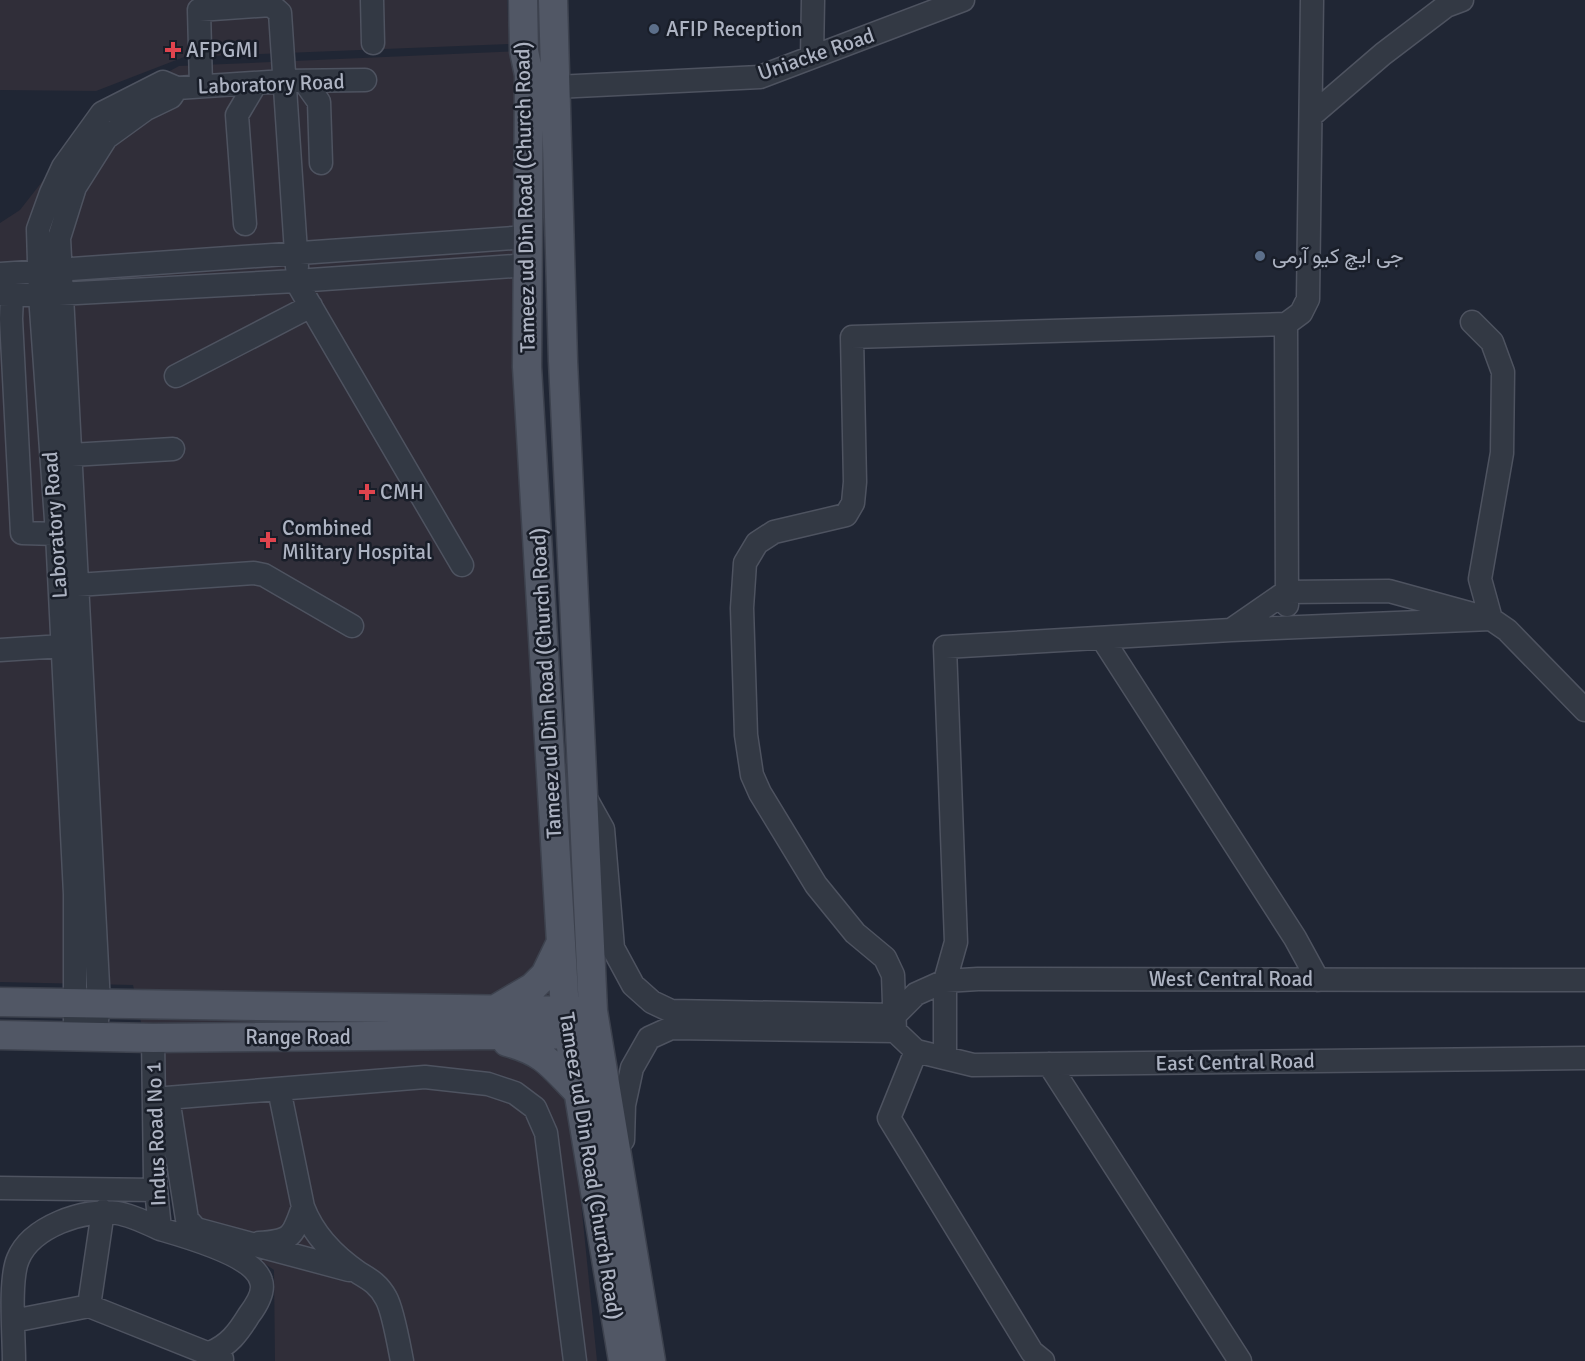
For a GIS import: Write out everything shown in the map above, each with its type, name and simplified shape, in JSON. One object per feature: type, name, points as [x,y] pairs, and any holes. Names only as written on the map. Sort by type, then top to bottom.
[{"type":"main road","name":"Tameez ud Din Road (Church Road)","points":[[523,0],[524,51],[528,75],[528,367],[566,1024],[623,1361]]},
{"type":"main road","name":"Tameez ud Din Road (Church Road)","points":[[553,0],[563,361],[594,1022],[651,1361]]},
{"type":"main road","points":[[528,367],[563,361]]},
{"type":"main road","points":[[491,1023],[545,975],[561,941]]},
{"type":"main road","points":[[0,1002],[491,1023],[544,1057],[577,1091]]},
{"type":"main road","name":"Range Road","points":[[0,1035],[153,1038],[491,1023],[594,1022]]},
{"type":"street","points":[[372,0],[373,43]]},
{"type":"street","points":[[812,57],[813,0]]},
{"type":"street","name":"Uniacke Road","points":[[556,87],[760,77],[963,0]]},
{"type":"street","points":[[1043,1361],[1032,1352],[890,1118],[916,1051],[895,1023],[893,975],[885,958],[855,933],[816,885],[759,793],[752,775],[746,735],[742,608],[745,563],[757,543],[774,532],[846,515],[853,503],[855,482],[852,337],[1286,324],[1301,313],[1308,299],[1312,0]]},
{"type":"street","points":[[1312,115],[1401,40],[1446,6],[1462,0]]},
{"type":"street","points":[[201,86],[200,10],[271,5],[280,13],[279,82],[289,254],[293,281],[311,306],[462,565]]},
{"type":"street","name":"Laboratory Road","points":[[87,1004],[75,894],[57,534],[50,270],[38,229],[63,167],[102,114],[163,82],[177,88],[365,80]]},
{"type":"street","points":[[279,82],[319,102],[321,163]]},
{"type":"street","points":[[245,224],[237,115],[279,82]]},
{"type":"street","points":[[0,274],[528,237]]},
{"type":"street","points":[[57,534],[22,532],[11,319],[6,295],[293,281],[529,265]]},
{"type":"street","name":"Laboratory Road","points":[[51,294],[71,455],[77,585],[87,1004],[85,1037]]},
{"type":"street","points":[[176,376],[311,306]]},
{"type":"street","points":[[1472,322],[1492,342],[1503,372],[1502,453],[1480,579],[1491,619]]},
{"type":"street","points":[[1286,324],[1287,627]]},
{"type":"street","points":[[71,455],[173,449]]},
{"type":"street","points":[[77,585],[254,573],[264,575],[352,626]]},
{"type":"street","points":[[1231,630],[1286,592],[1389,591],[1491,619],[1507,630],[1585,710]]},
{"type":"street","points":[[945,1058],[945,981],[956,942],[945,647],[1287,627],[1491,619]]},
{"type":"street","points":[[1102,638],[1294,938],[1318,980]]},
{"type":"street","points":[[0,650],[63,646]]},
{"type":"street","points":[[583,794],[603,829],[613,948],[633,985],[652,1002],[671,1011],[895,1023]]},
{"type":"street","name":"West Central Road","points":[[895,1023],[916,994],[945,981],[978,979],[1585,980]]},
{"type":"street","name":"West Central Road","points":[[945,981],[1518,980]]},
{"type":"street","points":[[660,1361],[623,1146],[624,1104],[632,1068],[649,1038],[671,1028],[895,1023]]},
{"type":"street","name":"Indus Road No 1","points":[[153,1038],[161,1099],[156,1190],[160,1229],[205,1242],[227,1253],[257,1273],[261,1281],[262,1290],[256,1305],[238,1334],[215,1358]]},
{"type":"street","name":"East Central Road","points":[[916,1051],[973,1065],[1585,1058]]},
{"type":"street","points":[[1049,1064],[1240,1361]]},
{"type":"street","points":[[359,1272],[196,1229],[187,1219],[161,1099],[425,1077],[488,1084],[515,1093],[535,1108],[546,1133],[575,1361]]},
{"type":"street","points":[[279,1089],[303,1207],[310,1225],[324,1244],[359,1272],[372,1279],[387,1299],[402,1361]]},
{"type":"street","points":[[0,1188],[156,1190]]},
{"type":"street","points":[[253,1243],[278,1242],[286,1238],[295,1231],[303,1207]]},
{"type":"street","points":[[14,1361],[14,1277],[17,1260],[27,1243],[53,1225],[75,1216],[103,1211],[120,1213],[160,1229]]},
{"type":"street","points":[[89,1306],[103,1211]]},
{"type":"street","points":[[14,1321],[89,1306],[215,1358]]},
{"type":"shaded area","name":"AFPGMI","points":[[0,0],[507,0],[509,44],[184,57],[96,91],[0,90]]},
{"type":"shaded area","name":"Combined Military Hospital","points":[[524,51],[545,844],[597,1361],[275,1361],[274,1270],[180,1206],[133,985],[0,982],[0,223],[20,210],[98,110],[179,66]]},
{"type":"place","name":"AFIP Reception","points":[[654,29]]},
{"type":"place","name":"AFPGMI","points":[[173,50]]},
{"type":"place","name":"جی ایچ کیو آرمی","points":[[1260,256]]},
{"type":"place","name":"CMH","points":[[367,492]]},
{"type":"place","name":"Combined Military Hospital","points":[[268,540]]}]
